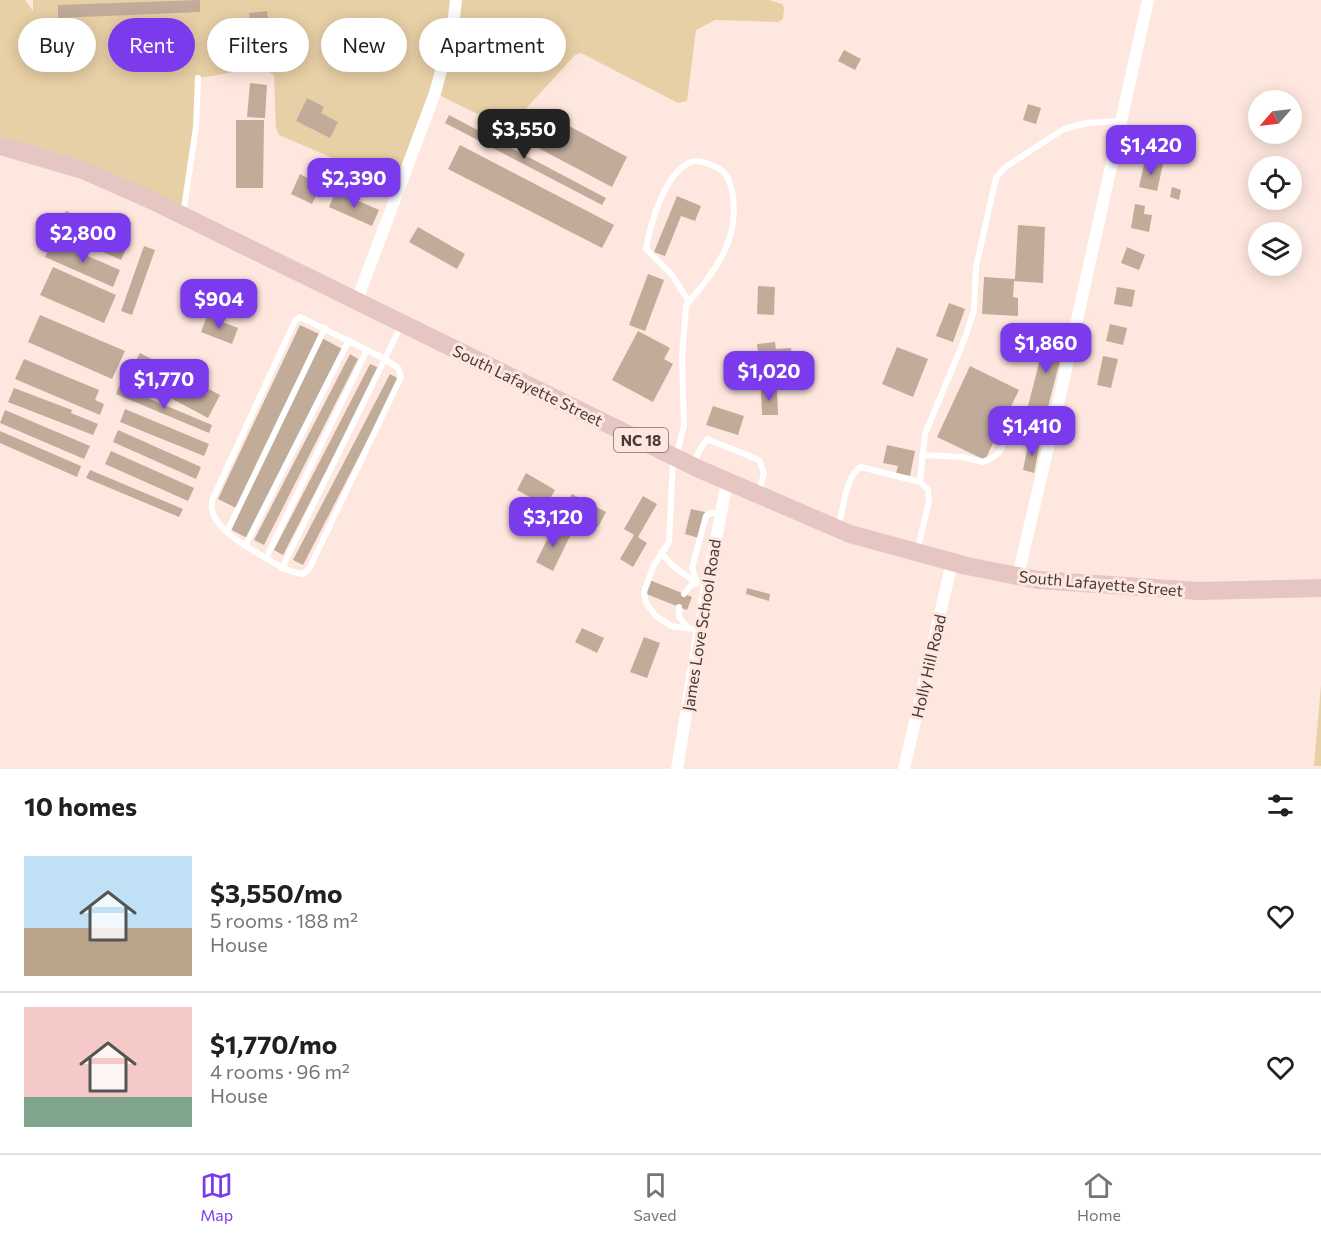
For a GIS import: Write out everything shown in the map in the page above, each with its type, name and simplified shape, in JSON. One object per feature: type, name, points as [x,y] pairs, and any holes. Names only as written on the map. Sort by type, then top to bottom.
[{"type":"main road","name":"South Lafayette Street","points":[[0,146],[83,170],[183,215],[674,457],[838,529],[952,562],[1018,576],[1099,585],[1198,591],[1321,588]]},
{"type":"street","points":[[357,300],[435,93],[453,26],[456,0]]},
{"type":"street","points":[[1018,576],[1148,0]]},
{"type":"street","name":"James Love School Road","points":[[677,769],[700,630],[702,584],[728,482]]},
{"type":"street","name":"Holly Hill Road","points":[[904,769],[952,562]]},
{"type":"lane","points":[[183,215],[196,127],[198,78]]},
{"type":"lane","points":[[920,482],[925,434],[965,338],[974,310],[976,267],[996,178],[1004,168],[1064,129],[1086,123],[1120,121]]},
{"type":"lane","points":[[689,302],[672,275],[646,249],[649,227],[672,177],[692,162],[702,161],[714,165],[727,175],[732,192],[733,215],[728,244],[708,278],[686,306],[682,358],[684,425],[674,457],[669,542],[654,565],[644,592],[646,603],[656,616],[671,626],[700,630]]},
{"type":"lane","points":[[300,317],[306,318],[385,359],[398,368],[401,381],[309,569],[303,574],[282,568],[245,546],[227,532],[213,514],[212,503],[295,321],[300,317]]},
{"type":"lane","points":[[282,568],[403,323]]},
{"type":"lane","points":[[227,532],[325,328]]},
{"type":"lane","points":[[245,546],[349,340]]},
{"type":"lane","points":[[266,558],[368,350]]},
{"type":"lane","points":[[922,455],[963,457],[983,462],[999,453],[1018,412],[1024,409],[1055,418]]},
{"type":"lane","points":[[693,466],[707,438],[759,460],[764,473],[758,495]]},
{"type":"lane","points":[[838,529],[851,477],[861,467],[920,482],[928,490],[929,502],[917,552]]},
{"type":"lane","points":[[702,584],[692,568],[706,516],[710,513],[721,513]]},
{"type":"lane","points":[[661,553],[674,567],[702,584]]},
{"type":"lane","points":[[684,594],[690,586],[702,584]]},
{"type":"lane","points":[[679,607],[679,617],[687,627]]},
{"type":"shaded area","points":[[0,0],[25,0],[33,11],[33,0],[769,0],[782,4],[784,8],[783,19],[778,22],[715,20],[696,30],[687,101],[678,103],[581,53],[575,55],[566,65],[566,18],[419,18],[419,72],[560,72],[513,123],[496,123],[435,93],[400,187],[279,135],[276,128],[274,76],[270,72],[309,72],[309,18],[207,18],[207,72],[235,72],[199,78],[196,127],[183,215],[0,146]]},
{"type":"shaded area","points":[[1321,685],[1321,766],[1314,766]]},
{"type":"building","points":[[200,0],[200,12],[58,18],[58,5]]},
{"type":"building","points":[[267,11],[268,18],[250,18],[249,13]]},
{"type":"building","points":[[844,50],[861,59],[855,70],[838,61]]},
{"type":"building","points":[[250,83],[267,85],[265,118],[247,117]]},
{"type":"building","points":[[307,98],[324,107],[321,113],[338,122],[330,138],[296,121]]},
{"type":"building","points":[[1028,104],[1041,108],[1036,124],[1023,120]]},
{"type":"building","points":[[541,111],[627,157],[612,187],[525,141]]},
{"type":"building","points":[[449,115],[606,198],[602,205],[445,123]]},
{"type":"building","points":[[236,120],[264,120],[263,188],[236,188]]},
{"type":"building","points":[[460,145],[614,225],[602,248],[448,169]]},
{"type":"building","points":[[1145,160],[1163,164],[1157,191],[1139,187]]},
{"type":"building","points":[[300,174],[309,179],[308,182],[320,188],[312,204],[291,194]]},
{"type":"building","points":[[1172,187],[1181,190],[1179,200],[1170,197]]},
{"type":"building","points":[[336,191],[379,210],[372,226],[329,207]]},
{"type":"building","points":[[677,196],[701,206],[695,221],[681,216],[665,256],[654,252]]},
{"type":"building","points":[[1135,204],[1145,206],[1144,214],[1152,215],[1149,232],[1131,228]]},
{"type":"building","points":[[66,211],[130,240],[121,260],[57,231]]},
{"type":"building","points":[[1018,225],[1045,227],[1043,283],[1014,281],[1013,297],[1018,298],[1018,316],[982,314],[984,277],[1015,279]]},
{"type":"building","points":[[418,227],[465,254],[457,269],[409,242]]},
{"type":"building","points":[[53,241],[120,270],[113,287],[45,257]]},
{"type":"building","points":[[144,246],[155,250],[132,315],[121,311]]},
{"type":"building","points":[[1127,247],[1145,255],[1139,270],[1121,263]]},
{"type":"building","points":[[53,267],[116,295],[104,323],[40,295]]},
{"type":"building","points":[[648,274],[664,280],[645,331],[629,325]]},
{"type":"building","points":[[758,286],[775,287],[774,315],[757,314]]},
{"type":"building","points":[[1117,287],[1135,290],[1132,307],[1114,304]]},
{"type":"building","points":[[949,303],[965,309],[953,342],[936,336]]},
{"type":"building","points":[[40,315],[125,351],[112,379],[28,342]]},
{"type":"building","points":[[207,316],[238,328],[232,344],[201,332]]},
{"type":"building","points":[[1110,324],[1127,328],[1123,345],[1106,341]]},
{"type":"building","points":[[300,325],[319,334],[236,508],[218,499]]},
{"type":"building","points":[[638,331],[670,348],[664,359],[673,364],[653,402],[612,380]]},
{"type":"building","points":[[1046,336],[1065,341],[1047,411],[1028,406]]},
{"type":"building","points":[[322,338],[342,349],[247,538],[230,529]]},
{"type":"building","points":[[775,342],[776,349],[791,348],[793,371],[760,373],[757,344]]},
{"type":"building","points":[[897,347],[928,359],[913,397],[882,384]]},
{"type":"building","points":[[140,353],[220,395],[208,418],[128,375]]},
{"type":"building","points":[[350,354],[358,359],[264,545],[254,540]]},
{"type":"building","points":[[1103,356],[1118,359],[1111,388],[1097,385]]},
{"type":"building","points":[[24,359],[99,390],[95,400],[104,404],[100,415],[15,379]]},
{"type":"building","points":[[370,364],[379,368],[283,555],[274,550]]},
{"type":"building","points":[[970,366],[1019,390],[985,460],[937,437]]},
{"type":"building","points":[[390,374],[399,379],[303,565],[293,560]]},
{"type":"building","points":[[119,386],[212,425],[209,433],[116,394]]},
{"type":"building","points":[[14,388],[72,410],[71,413],[98,424],[93,435],[8,402]]},
{"type":"building","points":[[761,389],[777,389],[778,415],[762,415]]},
{"type":"building","points":[[713,406],[744,416],[738,435],[706,425]]},
{"type":"building","points":[[125,409],[209,444],[204,456],[120,422]]},
{"type":"building","points":[[5,410],[90,446],[84,459],[0,423]]},
{"type":"building","points":[[118,430],[201,467],[196,479],[113,442]]},
{"type":"building","points":[[0,431],[81,466],[77,477],[0,443]]},
{"type":"building","points":[[1029,441],[1040,443],[1034,473],[1023,470]]},
{"type":"building","points":[[887,445],[915,451],[910,476],[896,473],[898,466],[883,463]]},
{"type":"building","points":[[111,451],[194,488],[188,501],[105,464]]},
{"type":"building","points":[[90,470],[183,509],[179,517],[86,478]]},
{"type":"building","points":[[526,473],[555,490],[546,506],[517,490]]},
{"type":"building","points":[[572,494],[606,512],[598,527],[564,509]]},
{"type":"building","points":[[643,496],[657,504],[638,537],[647,543],[633,567],[620,559],[634,535],[624,529]]},
{"type":"building","points":[[691,509],[705,512],[699,538],[685,534]]},
{"type":"building","points":[[554,526],[571,534],[553,571],[536,562]]},
{"type":"building","points":[[647,579],[692,597],[687,610],[641,592]]},
{"type":"building","points":[[747,588],[770,594],[769,601],[746,594]]},
{"type":"building","points":[[582,628],[604,638],[597,653],[575,642]]},
{"type":"building","points":[[644,637],[660,643],[647,678],[630,672]]}]
